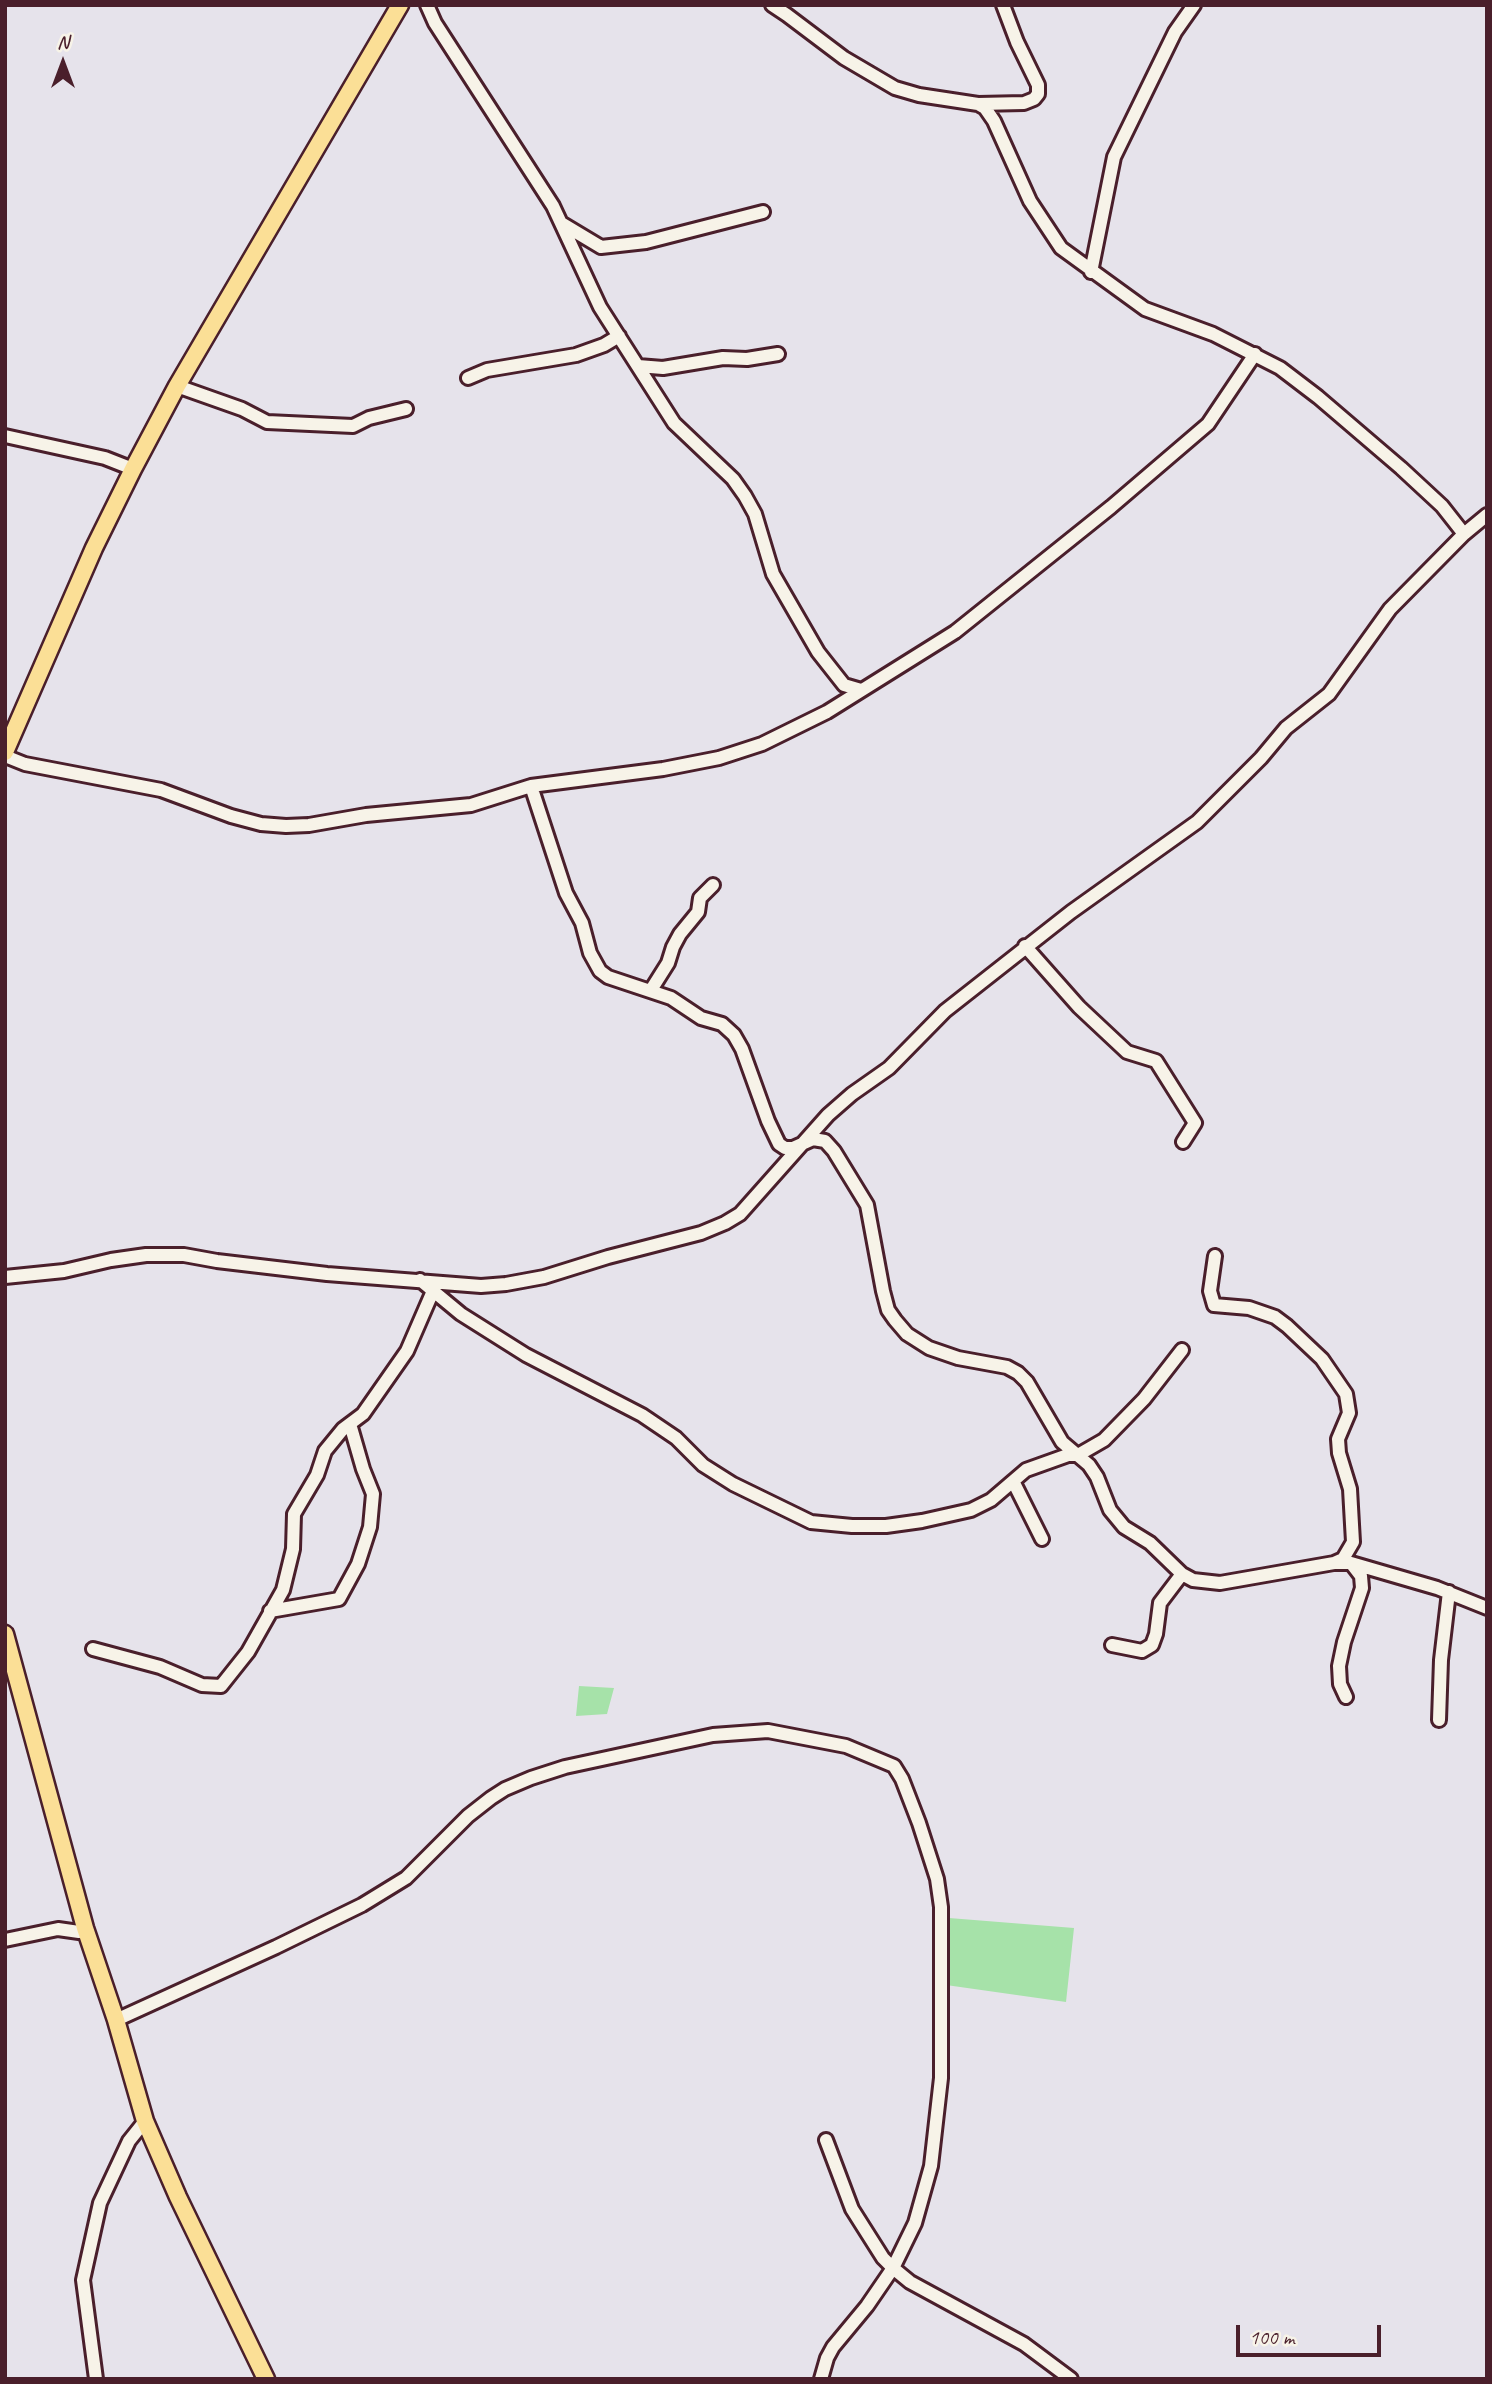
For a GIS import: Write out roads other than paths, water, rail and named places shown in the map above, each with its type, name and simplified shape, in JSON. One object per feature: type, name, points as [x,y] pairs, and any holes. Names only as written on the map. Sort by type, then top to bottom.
[{"type":"main road","points":[[5,754],[94,548],[133,469],[177,386],[400,5]]},
{"type":"main road","points":[[5,1634],[85,1928],[116,2020],[145,2121],[178,2197],[266,2379]]},
{"type":"street","points":[[427,5],[435,23],[524,158],[561,223],[600,307],[674,423],[733,479],[745,496],[755,514],[773,574],[794,612],[836,676],[844,685],[861,690]]},
{"type":"street","points":[[772,5],[787,10],[844,58],[867,74],[895,88],[919,95],[978,104],[1024,103],[1038,94],[1038,85],[1003,5]]},
{"type":"street","points":[[1091,272],[1114,157],[1175,32],[1194,5]]},
{"type":"street","points":[[978,104],[985,108],[994,121],[1030,201],[1061,248],[1145,309],[1213,334],[1280,368],[1318,397],[1442,506],[1464,534]]},
{"type":"street","points":[[561,223],[601,247],[646,242],[763,212]]},
{"type":"street","points":[[468,377],[487,370],[576,355],[604,345],[619,336]]},
{"type":"street","points":[[638,366],[663,368],[723,358],[747,359],[778,354]]},
{"type":"street","points":[[5,754],[24,764],[160,790],[231,816],[261,824],[286,826],[471,805],[531,786],[663,769],[719,758],[785,734],[955,632],[1111,507],[1208,424],[1255,355]]},
{"type":"street","points":[[177,386],[242,409],[267,422],[353,426],[369,418],[406,409]]},
{"type":"street","points":[[5,436],[105,458],[133,469]]},
{"type":"street","points":[[5,1276],[64,1271],[146,1255],[184,1255],[327,1274],[481,1286],[544,1277],[701,1233],[725,1223],[740,1214],[799,1147],[852,1094],[905,1054],[945,1011],[1025,947],[1197,822],[1261,758],[1286,728],[1329,694],[1391,609],[1464,534],[1487,515]]},
{"type":"street","points":[[531,786],[552,856],[582,923],[594,964],[608,977],[671,998],[701,1018],[722,1024],[734,1035],[743,1049],[768,1121],[779,1144],[785,1148],[799,1147],[814,1139],[825,1141],[867,1205],[888,1310],[907,1334],[929,1348],[958,1358],[1007,1367],[1018,1373],[1027,1382],[1062,1442],[1089,1465],[1116,1519],[1150,1544],[1182,1574],[1193,1580],[1220,1583],[1334,1563],[1351,1563],[1448,1592],[1487,1608]]},
{"type":"street","points":[[651,990],[668,964],[680,934],[698,912],[700,898],[713,885]]},
{"type":"street","points":[[1025,947],[1079,1007],[1127,1052],[1156,1061],[1195,1123],[1183,1142]]},
{"type":"street","points":[[1215,1256],[1210,1291],[1214,1305],[1249,1308],[1275,1317],[1322,1359],[1346,1394],[1349,1413],[1338,1439],[1339,1453],[1350,1489],[1353,1542],[1350,1552],[1334,1563]]},
{"type":"street","points":[[420,1280],[461,1314],[526,1355],[642,1415],[676,1438],[703,1465],[733,1484],[811,1522],[852,1526],[922,1521],[971,1510],[991,1500],[1026,1471],[1068,1455],[1077,1455],[1104,1440],[1144,1399],[1182,1350]]},
{"type":"street","points":[[93,1649],[160,1667],[202,1685],[221,1686],[248,1652],[283,1590],[293,1549],[294,1514],[317,1475],[325,1451],[363,1414],[407,1352],[433,1291]]},
{"type":"street","points":[[270,1611],[340,1599],[358,1564],[370,1527],[373,1494],[362,1469],[350,1424]]},
{"type":"street","points":[[1013,1480],[1042,1539]]},
{"type":"street","points":[[1346,1697],[1340,1684],[1339,1667],[1344,1642],[1362,1587],[1361,1576],[1351,1563]]},
{"type":"street","points":[[1112,1645],[1142,1651],[1152,1645],[1160,1602],[1182,1574]]},
{"type":"street","points":[[1439,1720],[1441,1660],[1448,1592]]},
{"type":"street","points":[[116,2020],[362,1905],[406,1878],[468,1816],[491,1798],[531,1778],[578,1764],[713,1735],[768,1731],[846,1746],[894,1766],[926,1845],[937,1879],[941,1908],[941,2078],[931,2166],[915,2223],[892,2268],[867,2306],[833,2347],[821,2379]]},
{"type":"street","points":[[5,1940],[58,1929],[79,1932],[85,1928]]},
{"type":"street","points":[[96,2379],[84,2277],[100,2203],[129,2141],[145,2121]]},
{"type":"street","points":[[826,2140],[852,2209],[892,2268],[911,2282],[1024,2344],[1071,2379]]}]
